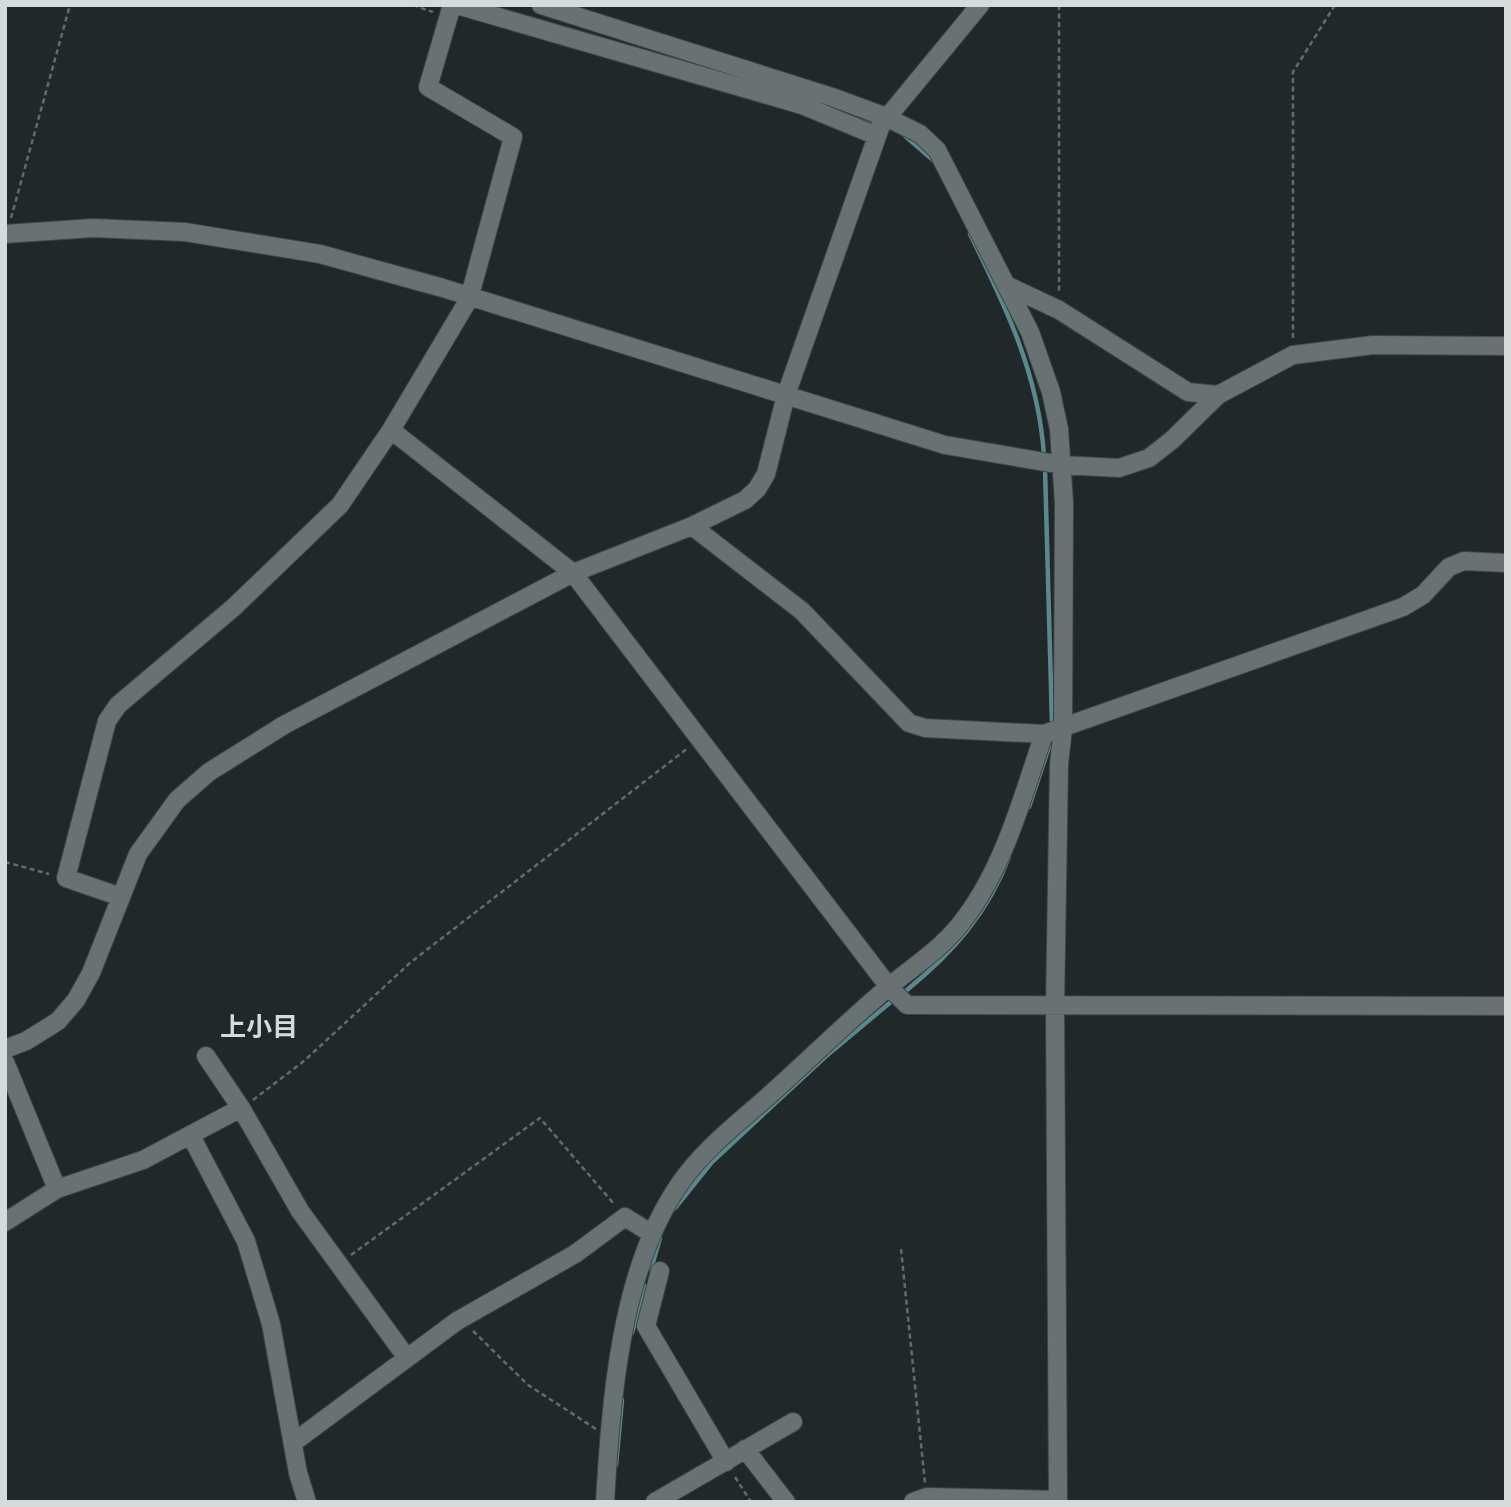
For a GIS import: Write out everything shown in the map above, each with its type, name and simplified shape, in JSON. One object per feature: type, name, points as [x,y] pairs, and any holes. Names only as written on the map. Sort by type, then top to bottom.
[{"type":"street","points":[[541,5],[702,54],[886,117],[920,134],[937,150],[1030,332],[1051,392],[1059,429],[1062,465],[1063,728],[1059,764],[1055,1006],[1058,1501],[920,1499]]},
{"type":"street","points":[[5,1049],[26,1041],[58,1021],[76,1000],[92,973],[138,855],[151,832],[177,800],[209,772],[284,725],[573,573],[692,526],[745,500],[757,489],[765,474],[786,395],[877,136],[886,117],[980,5]]},
{"type":"street","points":[[121,897],[66,878],[107,721],[118,705],[234,607],[340,505],[391,430],[469,299],[513,137],[428,87],[453,9],[802,105],[877,136]]},
{"type":"street","points":[[6,234],[106,229],[185,232],[255,241],[320,254],[945,445],[1062,465],[1119,468],[1149,458],[1172,440],[1217,395],[1293,355],[1373,345],[1506,346]]},
{"type":"street","points":[[1006,285],[1059,310],[1188,393],[1217,395]]},
{"type":"street","points":[[391,430],[573,573],[701,737],[889,987],[906,1005],[1506,1006]]},
{"type":"street","points":[[692,526],[802,611],[909,723],[925,728],[1044,734],[1193,679],[1403,607],[1423,595],[1448,567],[1464,561],[1506,563]]},
{"type":"street","points":[[605,1502],[609,1437],[639,1271],[652,1234],[679,1185],[711,1148],[889,987],[943,945],[966,918],[989,879],[1020,805],[1044,734]]},
{"type":"street","points":[[206,1056],[241,1108],[300,1211],[407,1358]]},
{"type":"street","points":[[5,1062],[57,1189]]},
{"type":"street","points":[[5,1222],[57,1189],[143,1160],[241,1108]]},
{"type":"street","points":[[191,1136],[246,1241],[271,1324],[298,1472],[307,1502]]},
{"type":"street","points":[[294,1442],[461,1318],[565,1261],[625,1217],[652,1234]]},
{"type":"street","points":[[639,1271],[658,1278],[646,1326],[726,1462]]},
{"type":"street","points":[[655,1502],[793,1422]]},
{"type":"street","points":[[745,1449],[786,1502]]},
{"type":"path","points":[[6,234],[70,5]]},
{"type":"path","points":[[413,5],[453,9]]},
{"type":"path","points":[[1059,5],[1059,310]]},
{"type":"path","points":[[1293,355],[1293,72],[1335,5]]},
{"type":"path","points":[[241,1108],[304,1061],[411,962],[701,737]]},
{"type":"path","points":[[5,862],[66,878]]},
{"type":"path","points":[[338,1265],[540,1118],[625,1217]]},
{"type":"path","points":[[901,1249],[920,1499]]},
{"type":"path","points":[[461,1318],[498,1359],[527,1384],[609,1437]]},
{"type":"path","points":[[726,1462],[751,1502]]},
{"type":"waterway","points":[[716,71],[745,79]]},
{"type":"waterway","points":[[839,111],[871,122]]},
{"type":"waterway","points":[[905,136],[933,160]]},
{"type":"waterway","points":[[970,234],[996,287],[1028,369],[1041,426],[1044,456]]},
{"type":"waterway","points":[[1045,468],[1052,725]]},
{"type":"waterway","points":[[1029,807],[1050,744]]},
{"type":"waterway","points":[[907,990],[954,946],[980,914],[1009,857]]},
{"type":"waterway","points":[[675,1208],[712,1162],[825,1057],[892,1001]]},
{"type":"waterway","points":[[651,1269],[660,1238]]},
{"type":"waterway","points":[[632,1333],[645,1286]]},
{"type":"waterway","points":[[616,1465],[622,1400]]},
{"type":"district","name":"上小目","points":[[259,1027]]}]
